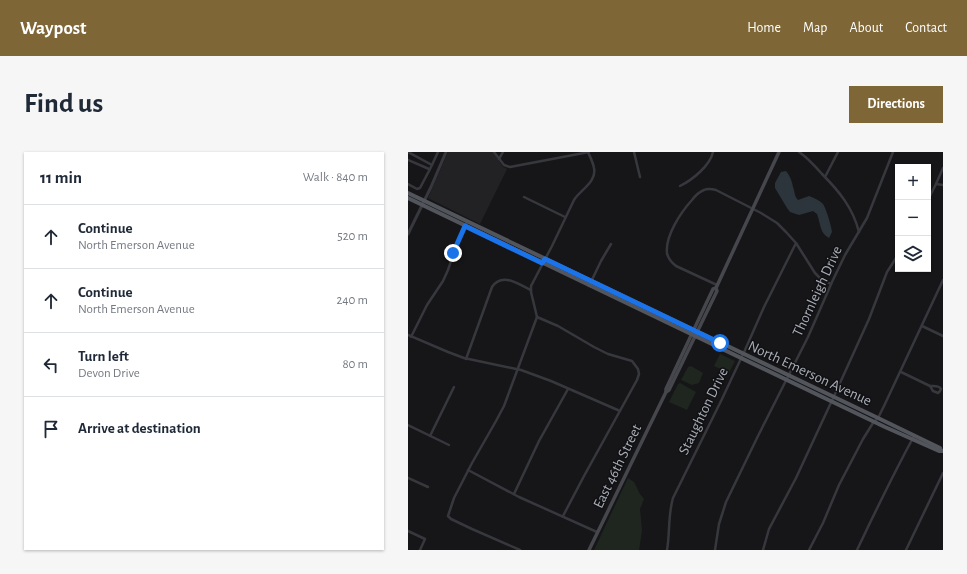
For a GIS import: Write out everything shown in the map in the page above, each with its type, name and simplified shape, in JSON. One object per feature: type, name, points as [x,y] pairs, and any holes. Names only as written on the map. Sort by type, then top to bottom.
[{"type":"main road","name":"East 46th Street","points":[[589,550],[666,392],[666,389],[716,290],[779,152]]},
{"type":"main road","name":"North Emerson Avenue","points":[[408,193],[423,203]]},
{"type":"main road","name":"North Emerson Avenue","points":[[408,198],[423,203],[788,378],[878,418],[913,437]]},
{"type":"main road","name":"North Emerson Avenue","points":[[833,399],[874,421],[940,448],[942,451]]},
{"type":"street","points":[[408,152],[432,165]]},
{"type":"street","points":[[408,184],[417,189],[420,188],[438,152]]},
{"type":"street","points":[[408,234],[446,152]]},
{"type":"street","points":[[494,152],[504,165],[512,167],[588,152],[595,172],[590,182],[576,197],[532,282],[530,290],[537,317],[500,414],[468,470],[454,498],[448,516],[451,519],[520,550]]},
{"type":"street","points":[[499,159],[503,152]]},
{"type":"street","points":[[634,152],[640,177]]},
{"type":"street","points":[[680,186],[689,182],[707,165],[711,159],[712,152]]},
{"type":"street","points":[[799,152],[809,160],[838,191],[853,215],[859,232]]},
{"type":"street","points":[[825,177],[838,152]]},
{"type":"street","name":"Thornleigh Drive","points":[[715,550],[719,524],[726,504],[812,328],[845,255],[871,210],[893,152]]},
{"type":"street","points":[[408,160],[429,169]]},
{"type":"street","points":[[931,194],[943,168]]},
{"type":"street","points":[[936,184],[943,185]]},
{"type":"street","points":[[717,287],[676,266],[671,262],[667,250],[669,239],[680,215],[700,192],[706,189],[716,190],[774,221],[784,229],[796,243],[813,272],[831,284]]},
{"type":"street","points":[[524,197],[565,217]]},
{"type":"street","points":[[466,224],[444,281],[427,305],[410,336],[466,358],[517,369],[548,380],[620,411]]},
{"type":"street","name":"Staughton Drive","points":[[667,550],[670,509],[673,498],[716,412],[764,307],[796,243]]},
{"type":"street","points":[[590,283],[611,244]]},
{"type":"street","points":[[763,550],[769,529],[796,478],[833,399],[869,319],[887,272],[895,260]]},
{"type":"street","points":[[466,358],[492,287],[495,283],[507,279],[530,290]]},
{"type":"street","points":[[809,550],[839,485],[863,439],[874,421],[878,418],[901,372],[943,280]]},
{"type":"street","points":[[537,317],[558,326],[608,354],[632,362],[637,368],[639,374],[563,516]]},
{"type":"street","points":[[922,326],[943,336]]},
{"type":"street","points":[[901,372],[930,386]]},
{"type":"street","points":[[430,436],[454,387]]},
{"type":"street","points":[[514,494],[542,436],[568,389]]},
{"type":"street","points":[[408,425],[449,445]]},
{"type":"street","points":[[856,550],[913,437]]},
{"type":"street","points":[[468,470],[514,494],[597,532]]},
{"type":"street","points":[[906,550],[943,473]]},
{"type":"street","points":[[408,478],[428,487]]},
{"type":"street","points":[[408,531],[425,539],[420,550]]},
{"type":"shaded area","points":[[448,152],[493,152],[503,167],[507,169],[480,224],[428,198]]},
{"type":"shaded area","points":[[786,171],[791,179],[795,195],[798,200],[809,196],[823,204],[832,230],[829,238],[823,233],[817,214],[813,211],[799,215],[790,212],[787,208],[775,188],[775,183],[781,172]]},
{"type":"shaded area","points":[[720,354],[735,361],[729,373],[714,366]]},
{"type":"shaded area","points":[[691,366],[703,373],[699,383],[692,385],[681,380],[688,367]]},
{"type":"shaded area","points":[[680,383],[696,392],[687,410],[669,402],[678,384]]},
{"type":"shaded area","points":[[628,478],[634,482],[644,499],[640,509],[642,531],[639,550],[594,550]]},
{"type":"route","points":[[453,253],[465,226],[542,263],[545,259],[720,343]]}]
